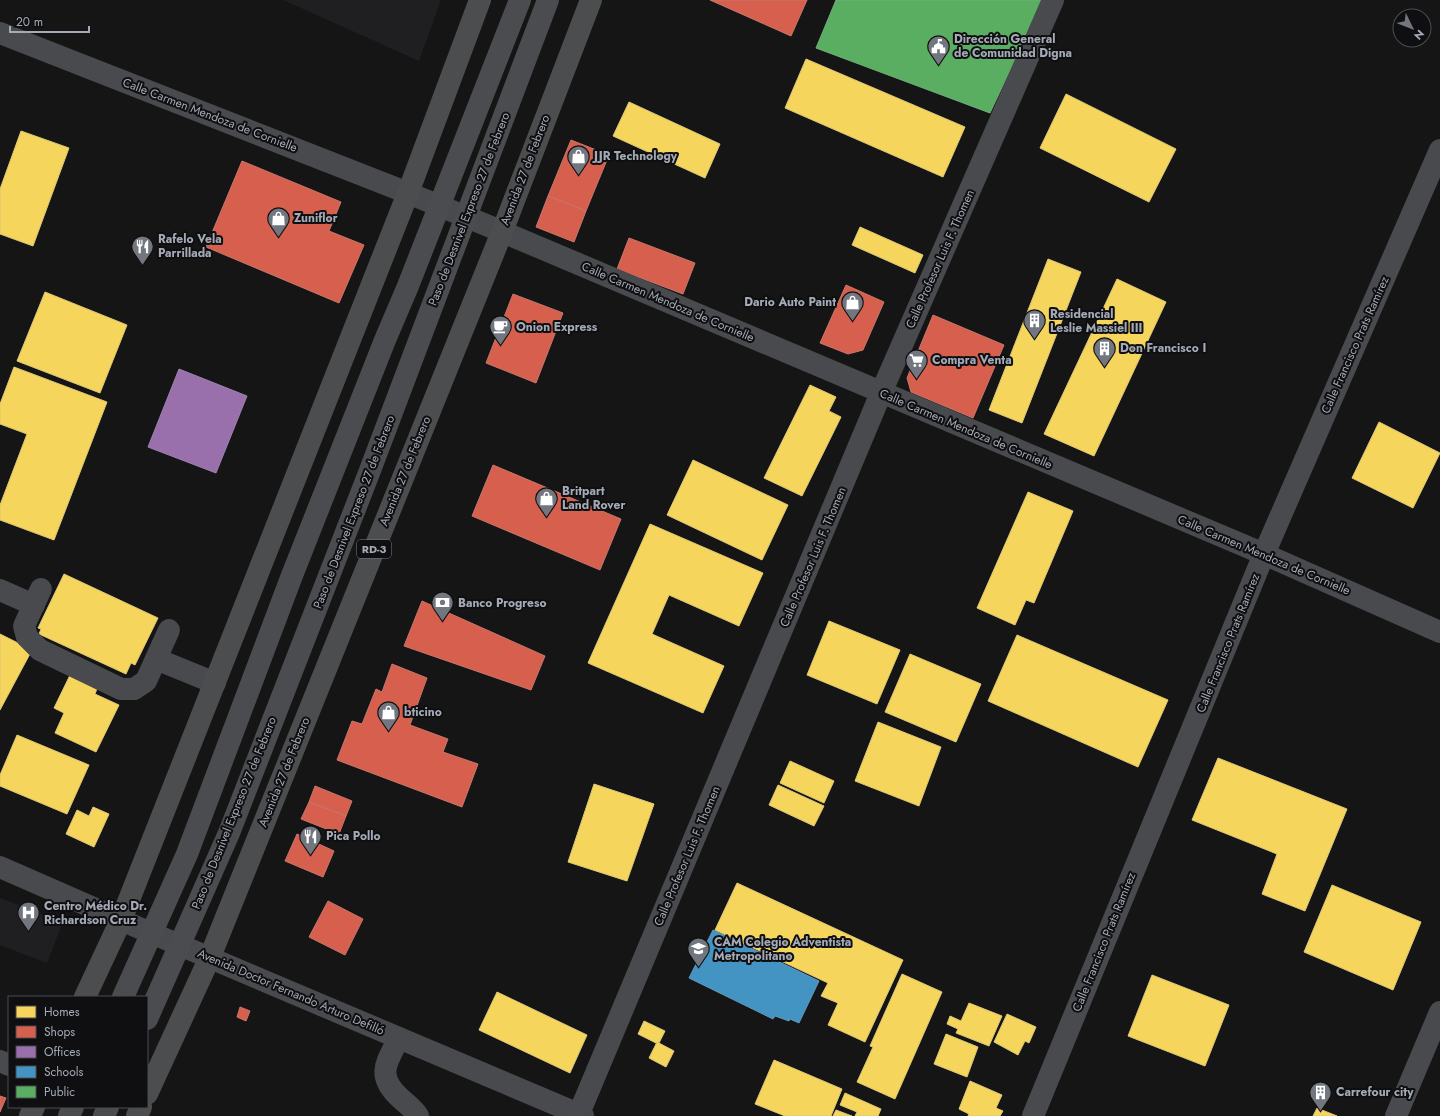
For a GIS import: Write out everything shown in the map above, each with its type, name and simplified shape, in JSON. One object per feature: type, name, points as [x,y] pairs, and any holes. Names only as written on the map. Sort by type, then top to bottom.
[{"type":"highway","points":[[123,996],[187,854],[294,571],[520,0]]},
{"type":"highway","name":"Paso de Desnivel Expreso 27 de Febrero","points":[[148,1017],[229,833],[369,473],[548,0]]},
{"type":"main road","points":[[87,996],[129,924],[215,684],[414,195],[480,0]]},
{"type":"main road","name":"Avenida 27 de Febrero","points":[[148,1091],[202,954],[496,229],[591,0]]},
{"type":"street","name":"Calle Profesor Luis F. Thomen","points":[[580,1116],[881,393],[1052,0]]},
{"type":"street","name":"Calle Carmen Mendoza de Cornielle","points":[[0,33],[414,195],[496,229],[1264,554],[1440,632]]},
{"type":"street","name":"Calle Francisco Prats Ramírez","points":[[1033,1116],[1264,554],[1440,150]]},
{"type":"street","points":[[0,590],[37,597],[24,626],[27,637],[40,650],[121,689],[134,689],[146,681],[169,630]]},
{"type":"street","points":[[156,659],[215,684]]},
{"type":"street","name":"Avenida Doctor Fernando Arturo Defilló","points":[[0,867],[129,924],[580,1116]]},
{"type":"street","points":[[1396,1116],[1440,1012]]},
{"type":"street","points":[[399,1038],[387,1061],[385,1077],[388,1085],[418,1116]]},
{"type":"shaded area","points":[[283,0],[441,0],[419,61]]},
{"type":"shaded area","name":"Centro Médico Dr. Richardson Cruz","points":[[0,898],[63,922],[47,963],[0,945]]},
{"type":"building: Homes","points":[[806,59],[965,127],[943,177],[785,108]]},
{"type":"building: Homes","points":[[1066,94],[1176,149],[1149,202],[1040,148]]},
{"type":"building: Homes","points":[[629,102],[720,144],[705,178],[613,136]]},
{"type":"building: Homes","points":[[21,131],[69,148],[33,246],[0,234],[0,189]]},
{"type":"building: Homes","points":[[860,227],[923,255],[915,273],[852,245]]},
{"type":"building: Homes","name":"Residencial Leslie Massiel III","points":[[1048,259],[1081,272],[1022,423],[989,410]]},
{"type":"building: Homes","name":"Don Francisco I","points":[[1117,279],[1166,302],[1094,456],[1044,434]]},
{"type":"building: Homes","points":[[45,292],[127,325],[100,393],[17,361]]},
{"type":"building: Homes","points":[[14,367],[107,402],[54,540],[0,520],[0,505],[27,434],[0,424],[0,404]]},
{"type":"building: Homes","points":[[810,385],[836,397],[829,411],[841,417],[802,496],[764,478]]},
{"type":"building: Homes","points":[[1379,422],[1440,453],[1413,508],[1352,478]]},
{"type":"building: Homes","points":[[693,460],[788,505],[762,560],[667,515]]},
{"type":"building: Homes","points":[[1028,492],[1073,511],[1034,603],[1026,600],[1015,625],[977,608]]},
{"type":"building: Homes","points":[[650,524],[763,573],[739,626],[669,595],[652,634],[724,666],[703,713],[588,663]]},
{"type":"building: Homes","points":[[64,574],[158,618],[135,665],[131,663],[126,674],[39,634],[41,629],[38,628]]},
{"type":"building: Homes","points":[[829,621],[900,650],[877,704],[807,675]]},
{"type":"building: Homes","points":[[0,634],[32,650],[0,710]]},
{"type":"building: Homes","points":[[1017,635],[1168,700],[1138,767],[988,701]]},
{"type":"building: Homes","points":[[910,654],[981,684],[956,742],[885,712]]},
{"type":"building: Homes","points":[[71,673],[98,686],[95,694],[119,705],[96,752],[55,733],[64,713],[54,708]]},
{"type":"building: Homes","points":[[878,722],[941,747],[919,806],[855,781]]},
{"type":"building: Homes","points":[[17,735],[89,765],[67,814],[0,786],[0,775]]},
{"type":"building: Homes","points":[[1218,758],[1347,809],[1305,911],[1262,894],[1277,854],[1192,820]]},
{"type":"building: Homes","points":[[790,761],[834,781],[824,803],[780,783]]},
{"type":"building: Homes","points":[[594,784],[654,804],[627,881],[568,862]]},
{"type":"building: Homes","points":[[778,785],[824,806],[814,826],[769,805]]},
{"type":"building: Homes","points":[[93,807],[109,814],[94,847],[66,834],[77,810],[89,816]]},
{"type":"building: Homes","points":[[737,883],[903,960],[865,1042],[828,1025],[838,1003],[821,996],[828,983],[715,930]]},
{"type":"building: Homes","points":[[1332,885],[1421,922],[1393,990],[1304,952]]},
{"type":"building: Homes","points":[[902,974],[942,992],[895,1099],[857,1082],[873,1047],[870,1046]]},
{"type":"building: Homes","points":[[1152,975],[1229,1005],[1205,1066],[1128,1036]]},
{"type":"building: Homes","points":[[497,992],[587,1035],[570,1073],[479,1030]]},
{"type":"building: Homes","points":[[969,1003],[1002,1016],[989,1046],[956,1033],[958,1029],[947,1024],[950,1016],[961,1021]]},
{"type":"building: Homes","points":[[1007,1014],[1036,1027],[1029,1043],[1025,1041],[1018,1055],[994,1042]]},
{"type":"building: Homes","points":[[644,1021],[665,1031],[659,1043],[638,1034]]},
{"type":"building: Homes","points":[[946,1034],[978,1047],[967,1077],[934,1064]]},
{"type":"building: Homes","points":[[657,1042],[674,1051],[666,1067],[649,1058]]},
{"type":"building: Homes","points":[[774,1060],[842,1089],[831,1116],[785,1116],[755,1104]]},
{"type":"building: Homes","points":[[970,1081],[1002,1095],[996,1108],[1003,1111],[1000,1116],[968,1116],[969,1114],[959,1109]]},
{"type":"building: Homes","points":[[845,1093],[881,1109],[878,1116],[855,1116],[857,1112],[840,1105]]},
{"type":"building: Homes","name":"Carrefour city","points":[[1317,1108],[1337,1116],[1313,1116]]},
{"type":"building: Homes","points":[[836,1110],[852,1116],[833,1116]]},
{"type":"building: Shops","points":[[710,0],[807,0],[791,36]]},
{"type":"building: Shops","name":"JJR Technology","points":[[571,140],[609,155],[586,211],[548,196]]},
{"type":"building: Shops","name":"Zuniflor","points":[[242,161],[341,202],[329,231],[364,245],[339,303],[206,247]]},
{"type":"building: Shops","points":[[548,196],[586,211],[574,242],[536,227]]},
{"type":"building: Shops","points":[[629,238],[695,263],[683,294],[617,269]]},
{"type":"building: Shops","name":"Dario Auto Paint","points":[[846,285],[884,302],[863,350],[848,354],[820,343]]},
{"type":"building: Shops","points":[[513,294],[563,313],[536,383],[486,363]]},
{"type":"building: Shops","points":[[933,315],[1004,345],[973,418],[911,392],[907,378]]},
{"type":"building: Shops","name":"Britpart Land Rover","points":[[493,465],[621,519],[600,570],[472,516]]},
{"type":"building: Shops","name":"Banco Progreso","points":[[422,601],[545,656],[531,690],[404,646]]},
{"type":"building: Shops","name":"bticino","points":[[392,664],[427,678],[410,725],[448,739],[443,752],[478,764],[462,807],[337,760],[352,721],[362,724],[376,689],[382,692]]},
{"type":"building: Shops","points":[[315,786],[352,801],[346,816],[309,802]]},
{"type":"building: Shops","points":[[309,802],[346,816],[339,834],[301,819]]},
{"type":"building: Shops","name":"Pica Pollo","points":[[297,834],[334,851],[323,877],[285,861]]},
{"type":"building: Shops","points":[[328,901],[363,919],[345,955],[309,937]]},
{"type":"building: Shops","points":[[240,1007],[250,1011],[246,1021],[237,1017]]},
{"type":"building: Shops","points":[[0,1096],[6,1098],[0,1112]]},
{"type":"building: Offices","points":[[179,369],[247,396],[216,473],[148,447]]},
{"type":"building: Schools","points":[[713,930],[819,981],[799,1023],[790,1019],[789,1021],[775,1016],[773,1019],[689,978]]},
{"type":"building: Public","name":"Dirección General de Comunidad Digna","points":[[836,0],[1043,0],[990,113],[816,48]]},
{"type":"place","name":"Dirección General de Comunidad Digna","points":[[938,66]]},
{"type":"place","name":"JJR Technology","points":[[578,176]]},
{"type":"place","name":"Zuniflor","points":[[278,238]]},
{"type":"place","name":"Rafelo Vela Parrillada","points":[[142,266]]},
{"type":"place","name":"Dario Auto Paint","points":[[852,322]]},
{"type":"place","name":"Residencial Leslie Massiel III","points":[[1035,340]]},
{"type":"place","name":"Onion Express","points":[[500,346]]},
{"type":"place","name":"Don Francisco I","points":[[1105,368]]},
{"type":"place","name":"Compra Venta","points":[[917,380]]},
{"type":"place","name":"Britpart Land Rover","points":[[546,518]]},
{"type":"place","name":"Banco Progreso","points":[[443,622]]},
{"type":"place","name":"bticino","points":[[388,732]]},
{"type":"place","name":"Pica Pollo","points":[[310,856]]},
{"type":"place","name":"Centro Médico Dr. Richardson Cruz","points":[[29,932]]},
{"type":"place","name":"CAM Colegio Adventista Metropolitano","points":[[698,968]]},
{"type":"place","name":"Carrefour city","points":[[1321,1112]]}]
